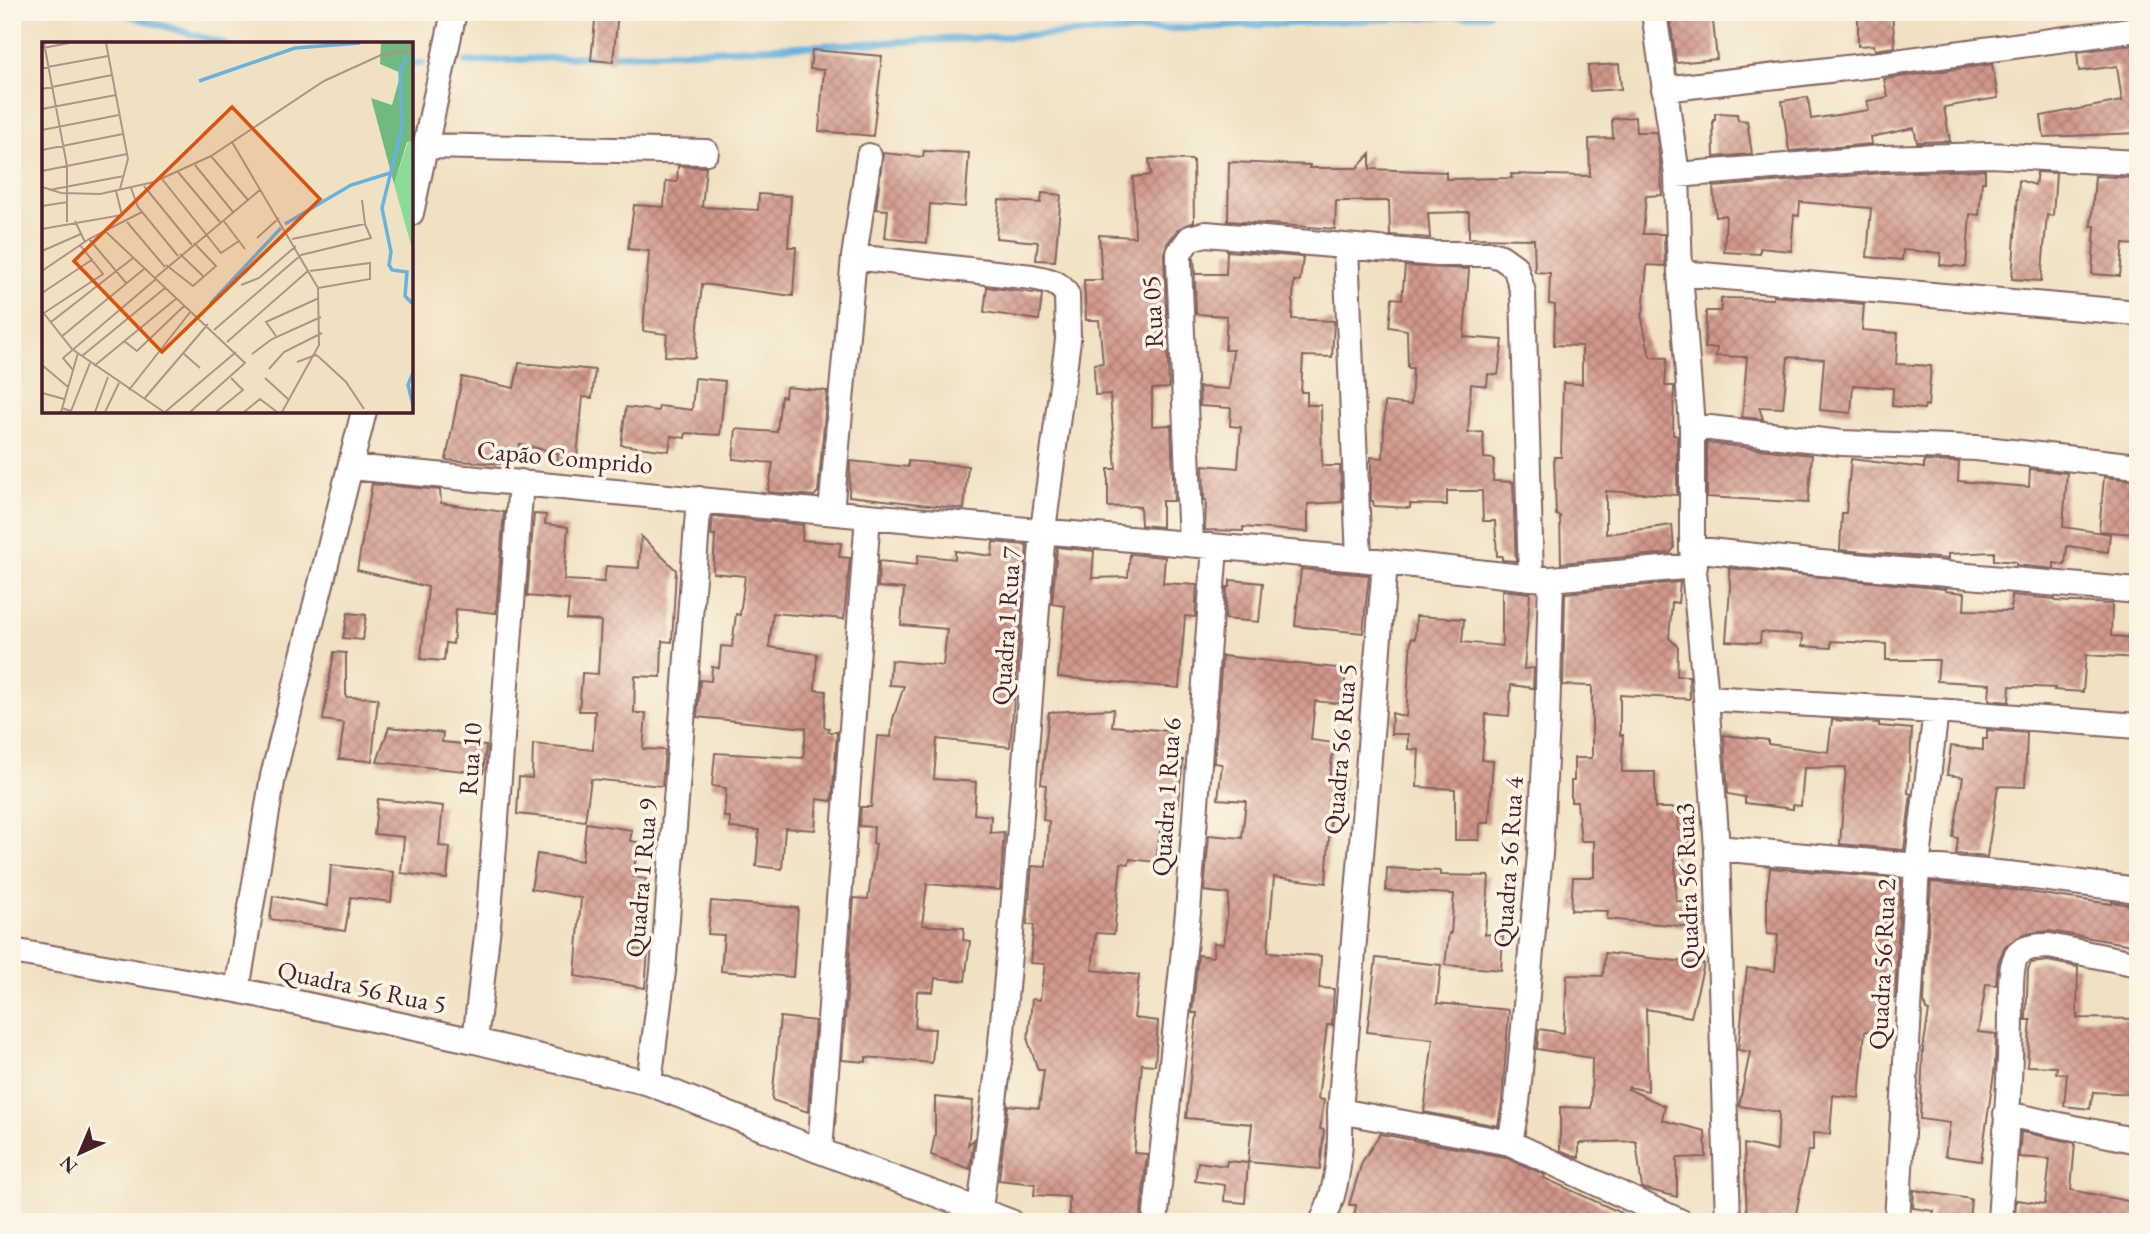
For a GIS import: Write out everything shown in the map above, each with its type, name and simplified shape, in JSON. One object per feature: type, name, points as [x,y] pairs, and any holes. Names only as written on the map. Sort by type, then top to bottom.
[{"type":"street","points":[[413,205],[454,12]]},
{"type":"street","name":"Quadra 56 Rua3","points":[[1654,12],[1677,176],[1680,273],[1692,426],[1693,558],[1717,848],[1728,1222]]},
{"type":"street","points":[[1664,89],[1881,64],[2138,29]]},
{"type":"street","points":[[427,145],[706,152]]},
{"type":"street","points":[[1677,176],[1882,158],[1989,155],[2138,163]]},
{"type":"street","points":[[831,512],[855,257],[869,156]]},
{"type":"street","name":"Rua 05","points":[[1203,546],[1179,264],[1182,246],[1193,236],[1206,234],[1346,248]]},
{"type":"street","points":[[1346,248],[1359,559]]},
{"type":"street","name":"Quadra 56 Rua 4","points":[[1346,248],[1437,254],[1483,253],[1500,257],[1515,267],[1523,292],[1547,722],[1539,854],[1517,1103],[1510,1143]]},
{"type":"street","points":[[855,257],[1032,277],[1051,281],[1064,289],[1069,313],[1068,340],[1043,530],[1541,578],[1693,558],[1810,562],[2138,591]]},
{"type":"street","points":[[1680,273],[2138,313]]},
{"type":"street","points":[[237,990],[273,776],[364,413]]},
{"type":"street","points":[[1692,426],[1842,443],[1976,449],[2138,466]]},
{"type":"street","name":"Capão Comprido","points":[[351,467],[868,516]]},
{"type":"street","name":"Rua 10","points":[[475,1041],[488,926],[521,482]]},
{"type":"street","name":"Quadra 1 Rua 9","points":[[649,1083],[663,971],[699,499]]},
{"type":"street","points":[[820,1150],[868,516]]},
{"type":"street","name":"Quadra 1 Rua 7","points":[[868,516],[1043,530],[1000,1054],[980,1209]]},
{"type":"street","name":"Quadra 1 Rua 6","points":[[1156,1222],[1188,912],[1203,546]]},
{"type":"street","name":"Quadra 56 Rua 5","points":[[1322,1222],[1336,1178],[1341,1147],[1340,1111],[1385,563]]},
{"type":"street","points":[[1706,698],[2138,726]]},
{"type":"street","name":"Quadra 56 Rua 2","points":[[1897,1222],[1917,867],[1936,711]]},
{"type":"street","points":[[1717,848],[1832,856],[2138,890]]},
{"type":"street","points":[[2000,1222],[2013,965],[2018,954],[2034,946],[2049,946],[2138,964]]},
{"type":"street","name":"Quadra 56 Rua 5","points":[[12,951],[237,990],[475,1041]]},
{"type":"street","points":[[475,1041],[649,1083],[1011,1222]]},
{"type":"street","points":[[1340,1111],[1510,1143],[1681,1222]]},
{"type":"street","points":[[2006,1114],[2138,1142]]},
{"type":"building","points":[[596,12],[618,12],[613,62],[591,60]]},
{"type":"building","points":[[1669,12],[1712,12],[1717,59],[1676,63]]},
{"type":"building","points":[[1858,12],[1892,12],[1895,47],[1875,50],[1874,45],[1858,46]]},
{"type":"building","points":[[2133,45],[2138,56],[2138,133],[2044,137],[2041,116],[2122,101],[2117,66],[2079,71],[2077,52]]},
{"type":"building","points":[[812,50],[882,56],[873,136],[819,131],[824,70],[810,69]]},
{"type":"building","points":[[1619,64],[1621,89],[1590,91],[1588,66]]},
{"type":"building","points":[[1992,64],[1998,98],[1944,107],[1950,141],[1917,142],[1914,128],[1871,137],[1872,144],[1789,151],[1782,101],[1808,97],[1811,119],[1869,110],[1867,101],[1888,97],[1884,79]]},
{"type":"building","points":[[1715,113],[1737,114],[1738,120],[1747,121],[1752,154],[1714,157]]},
{"type":"building","points":[[1635,117],[1636,132],[1656,132],[1661,171],[1662,195],[1646,196],[1643,234],[1664,234],[1665,266],[1647,265],[1641,314],[1650,357],[1667,358],[1665,386],[1674,386],[1673,435],[1677,435],[1677,495],[1606,491],[1606,534],[1672,525],[1674,548],[1670,553],[1561,563],[1554,457],[1561,457],[1563,383],[1582,384],[1582,346],[1554,345],[1555,305],[1549,304],[1550,273],[1535,272],[1534,239],[1469,238],[1469,212],[1428,213],[1430,238],[1390,235],[1389,201],[1336,201],[1335,229],[1228,221],[1229,162],[1310,165],[1309,168],[1357,168],[1370,154],[1370,169],[1446,172],[1446,179],[1512,178],[1511,174],[1590,176],[1589,139],[1613,138],[1612,119]]},
{"type":"building","points":[[924,151],[969,153],[965,207],[930,204],[927,243],[885,238],[888,210],[876,209],[883,153],[923,157]]},
{"type":"building","points":[[1149,159],[1193,160],[1194,222],[1178,229],[1164,253],[1169,388],[1152,389],[1152,426],[1171,425],[1174,501],[1162,501],[1162,527],[1141,525],[1140,506],[1108,507],[1108,469],[1116,469],[1110,394],[1095,395],[1094,364],[1103,363],[1099,320],[1086,320],[1084,280],[1102,280],[1099,235],[1135,237],[1133,177],[1151,175]]},
{"type":"building","points":[[678,166],[706,167],[702,207],[758,210],[759,194],[791,196],[788,247],[796,247],[793,296],[702,284],[695,358],[665,356],[667,334],[643,331],[649,251],[628,249],[634,205],[664,207],[666,181],[677,182]]},
{"type":"building","points":[[1985,170],[1979,215],[1970,214],[1966,267],[1940,265],[1941,253],[1903,250],[1902,260],[1867,257],[1871,208],[1800,202],[1799,216],[1794,215],[1791,251],[1760,248],[1760,254],[1724,252],[1726,215],[1716,217],[1713,187],[1883,173]]},
{"type":"building","points":[[2037,172],[2056,173],[2053,216],[2047,215],[2041,281],[2012,279],[2019,180],[2035,185]]},
{"type":"building","points":[[2095,176],[2138,178],[2138,245],[2123,244],[2120,276],[2092,274],[2095,226],[2091,226]]},
{"type":"building","points":[[1042,193],[1061,195],[1055,261],[1036,260],[1038,242],[996,238],[999,200],[1041,203]]},
{"type":"building","points":[[1227,251],[1303,257],[1300,281],[1294,281],[1292,319],[1334,321],[1332,357],[1303,356],[1301,392],[1307,392],[1307,405],[1321,405],[1322,466],[1340,466],[1342,502],[1308,504],[1308,532],[1243,527],[1243,531],[1205,530],[1203,465],[1238,468],[1241,427],[1230,426],[1231,408],[1200,406],[1199,387],[1229,389],[1233,350],[1225,350],[1227,316],[1196,314],[1194,258],[1195,274],[1226,274]]},
{"type":"building","points":[[1405,266],[1469,269],[1464,337],[1503,340],[1498,375],[1488,374],[1487,386],[1471,384],[1468,433],[1483,432],[1484,458],[1494,459],[1493,481],[1513,482],[1516,561],[1502,560],[1502,556],[1497,556],[1495,521],[1483,521],[1482,491],[1447,491],[1447,505],[1410,504],[1410,508],[1374,506],[1371,501],[1371,457],[1383,458],[1385,402],[1411,405],[1413,368],[1408,368],[1407,330],[1389,327],[1392,298],[1402,299]]},
{"type":"building","points":[[987,287],[1042,294],[1039,320],[984,312]]},
{"type":"building","points":[[1773,296],[1864,304],[1862,330],[1898,333],[1896,364],[1931,366],[1928,406],[1925,405],[1924,409],[1892,406],[1893,388],[1853,385],[1851,413],[1820,410],[1824,359],[1788,357],[1783,408],[1759,407],[1763,419],[1742,417],[1747,357],[1716,356],[1717,348],[1705,348],[1706,311],[1721,311],[1721,298],[1773,299]]},
{"type":"building","points":[[519,363],[595,370],[592,398],[583,397],[576,466],[557,464],[558,453],[520,444],[518,455],[502,452],[500,464],[446,460],[462,377],[514,388]]},
{"type":"building","points":[[695,378],[725,381],[720,435],[686,433],[685,438],[671,436],[669,451],[621,445],[626,407],[658,411],[659,406],[692,410]]},
{"type":"building","points":[[786,387],[827,391],[818,492],[814,496],[768,492],[773,463],[733,459],[736,429],[777,432],[781,396],[785,397]]},
{"type":"building","points":[[1707,443],[1812,455],[1808,503],[1707,497]]},
{"type":"building","points":[[1851,459],[1924,468],[1924,461],[1959,462],[1958,481],[2029,487],[2030,469],[2067,473],[2063,527],[2110,534],[2108,552],[2067,546],[2065,565],[2054,563],[2054,569],[1994,560],[1994,552],[1948,554],[1948,559],[1840,550],[1842,513],[1846,513]]},
{"type":"building","points":[[850,461],[908,467],[908,461],[968,466],[964,509],[849,496]]},
{"type":"building","points":[[2104,477],[2138,481],[2134,534],[2099,531]]},
{"type":"building","points":[[372,484],[440,490],[441,503],[504,512],[496,613],[456,609],[453,644],[446,643],[444,661],[421,659],[428,587],[357,570]]},
{"type":"building","points":[[534,514],[546,515],[545,524],[568,527],[564,580],[604,582],[606,566],[639,568],[641,536],[676,570],[672,642],[662,641],[661,677],[635,676],[634,713],[646,713],[643,749],[665,750],[662,786],[591,779],[585,821],[517,814],[519,777],[532,778],[533,744],[593,750],[595,711],[579,711],[582,673],[598,674],[601,621],[567,619],[569,600],[527,596]]},
{"type":"building","points":[[713,516],[803,525],[802,540],[841,543],[839,557],[850,558],[844,619],[773,613],[769,647],[817,654],[815,690],[826,691],[824,727],[829,728],[828,732],[837,732],[832,801],[817,799],[815,830],[785,828],[782,869],[756,866],[759,830],[730,828],[730,817],[724,817],[726,788],[712,786],[715,753],[803,758],[806,728],[697,717],[700,680],[711,681],[712,667],[719,668],[721,646],[732,647],[736,614],[740,615],[745,576],[713,573]]},
{"type":"building","points":[[993,542],[1027,545],[1010,747],[937,739],[934,779],[976,782],[974,814],[991,816],[990,833],[1004,832],[1000,890],[927,884],[922,925],[964,928],[963,940],[970,941],[965,981],[935,978],[933,992],[917,991],[915,1028],[935,1029],[932,1063],[866,1057],[866,1062],[842,1060],[854,898],[868,899],[876,844],[873,843],[874,827],[859,826],[861,807],[871,807],[877,736],[891,737],[893,719],[904,686],[889,685],[891,660],[943,666],[947,629],[901,625],[904,589],[878,587],[879,561],[917,565],[918,555],[955,559],[955,551],[992,556]]},
{"type":"building","points":[[1057,547],[1094,551],[1092,578],[1128,577],[1130,554],[1165,557],[1163,583],[1197,585],[1195,617],[1185,616],[1179,688],[1058,677],[1065,606],[1052,604]]},
{"type":"building","points":[[1729,568],[1945,589],[1965,593],[1964,610],[2011,611],[2011,595],[2112,604],[2111,636],[2138,638],[2138,658],[2086,655],[2083,692],[2010,686],[2009,702],[1989,700],[1990,684],[1937,681],[1939,660],[1886,660],[1886,644],[1831,641],[1831,648],[1802,646],[1803,635],[1761,632],[1760,643],[1726,641]]},
{"type":"building","points":[[1301,569],[1369,575],[1363,633],[1295,626]]},
{"type":"building","points":[[1230,580],[1263,583],[1259,622],[1225,619]]},
{"type":"building","points":[[1680,582],[1678,603],[1672,602],[1669,638],[1678,647],[1677,676],[1689,676],[1690,699],[1620,695],[1622,772],[1655,772],[1655,808],[1677,808],[1678,830],[1684,831],[1684,852],[1675,852],[1676,901],[1701,902],[1701,928],[1607,919],[1608,911],[1571,910],[1573,877],[1594,877],[1594,841],[1581,841],[1577,802],[1571,802],[1574,758],[1592,758],[1592,686],[1563,685],[1565,593]]},
{"type":"building","points":[[1502,590],[1530,593],[1524,669],[1534,668],[1533,688],[1511,685],[1509,716],[1486,714],[1482,760],[1493,761],[1489,823],[1480,823],[1479,840],[1455,840],[1455,789],[1417,787],[1419,750],[1408,749],[1408,734],[1391,734],[1392,713],[1406,717],[1411,638],[1415,639],[1416,616],[1464,619],[1462,642],[1502,646]]},
{"type":"building","points":[[348,613],[366,615],[363,640],[343,638]]},
{"type":"building","points":[[334,652],[346,653],[346,697],[378,698],[372,761],[339,759],[344,723],[323,720]]},
{"type":"building","points":[[1222,656],[1346,669],[1343,704],[1315,701],[1311,740],[1334,743],[1330,774],[1345,776],[1341,811],[1331,810],[1326,883],[1274,877],[1268,949],[1268,952],[1321,956],[1319,988],[1334,989],[1332,1025],[1327,1025],[1318,1099],[1324,1100],[1320,1129],[1324,1130],[1320,1169],[1248,1162],[1252,1124],[1186,1118],[1197,1013],[1192,1013],[1198,955],[1213,957],[1214,943],[1224,944],[1229,894],[1204,891],[1209,835],[1242,838],[1246,801],[1218,799],[1222,764],[1214,763]]},
{"type":"building","points":[[1114,709],[1112,726],[1170,731],[1167,759],[1183,760],[1174,832],[1160,831],[1156,862],[1130,859],[1129,864],[1121,863],[1114,934],[1096,933],[1092,970],[1139,975],[1134,1018],[1158,1021],[1155,1065],[1142,1064],[1134,1153],[1147,1154],[1140,1222],[1087,1222],[1069,1214],[1069,1197],[1034,1195],[1035,1184],[999,1180],[1008,1105],[1039,1108],[1044,1070],[1038,1070],[1028,1041],[1032,999],[1040,1000],[1045,964],[1030,963],[1034,925],[1027,925],[1032,866],[1046,867],[1049,821],[1043,820],[1046,785],[1041,784],[1049,712]]},
{"type":"building","points":[[1832,720],[1879,723],[1879,726],[1912,729],[1908,793],[1911,794],[1904,850],[1840,844],[1846,767],[1804,768],[1801,806],[1793,805],[1793,809],[1745,803],[1745,797],[1728,794],[1724,735],[1768,740],[1768,744],[1828,752]]},
{"type":"building","points":[[389,727],[443,733],[442,742],[486,746],[483,773],[377,762]]},
{"type":"building","points":[[1987,730],[2027,733],[2025,787],[1998,786],[1987,857],[1956,854],[1958,838],[1953,837],[1963,777],[1947,775],[1951,746],[1983,750],[1983,739],[1987,739]]},
{"type":"building","points":[[378,799],[443,806],[439,846],[450,847],[447,879],[401,873],[404,837],[374,834]]},
{"type":"building","points":[[586,823],[632,830],[630,841],[638,842],[633,877],[646,879],[644,897],[640,897],[633,949],[648,951],[645,988],[575,976],[581,898],[531,889],[537,854],[582,861]]},
{"type":"building","points":[[331,865],[394,872],[391,902],[351,897],[345,931],[270,919],[273,896],[328,906]]},
{"type":"building","points":[[1387,868],[1440,871],[1440,875],[1489,876],[1485,934],[1503,936],[1501,970],[1445,965],[1454,894],[1386,891]]},
{"type":"building","points":[[1770,868],[1901,879],[1895,999],[1884,998],[1883,1033],[1865,1031],[1859,1098],[1833,1095],[1830,1134],[1813,1133],[1813,1151],[1808,1151],[1795,1219],[1792,1218],[1791,1222],[1762,1222],[1747,1218],[1744,1144],[1777,1151],[1779,1112],[1739,1106],[1750,1052],[1738,1050],[1747,968],[1775,971],[1778,935],[1767,934]]},
{"type":"building","points":[[1931,882],[2138,906],[2138,946],[2049,931],[2024,934],[2005,946],[1998,963],[1996,985],[1986,984],[1978,1032],[1996,1034],[1995,1066],[1981,1161],[1945,1156],[1950,1123],[1920,1119],[1923,1049],[1929,1011],[1926,1010],[1924,1001]]},
{"type":"building","points":[[711,901],[798,908],[793,977],[721,971],[724,935],[708,934]]},
{"type":"building","points":[[1605,953],[1704,964],[1691,1017],[1646,1009],[1648,1091],[1628,1089],[1665,1106],[1662,1120],[1705,1131],[1706,1157],[1677,1158],[1677,1197],[1642,1188],[1636,1141],[1579,1143],[1579,1158],[1560,1150],[1560,1107],[1591,1108],[1592,1058],[1537,1049],[1539,1029],[1564,1033],[1567,975],[1603,976]]},
{"type":"building","points":[[1376,958],[1441,965],[1437,1003],[1509,1010],[1498,1126],[1424,1112],[1433,1039],[1367,1032]]},
{"type":"building","points":[[2048,961],[2078,967],[2077,1018],[2138,1019],[2138,1094],[2093,1092],[2090,1109],[2064,1106],[2067,1074],[2056,1073],[2057,1067],[2027,1066],[2031,1020],[2026,1020],[2028,969],[2031,963]]},
{"type":"building","points":[[780,1017],[815,1021],[808,1112],[772,1100]]},
{"type":"building","points":[[935,1097],[973,1101],[968,1145],[974,1139],[970,1169],[931,1155],[935,1134]]},
{"type":"building","points":[[2021,1132],[2075,1143],[2071,1190],[2138,1203],[2138,1222],[2015,1222],[2016,1200],[2045,1204],[2050,1159],[2019,1157]]},
{"type":"building","points":[[1380,1134],[1505,1157],[1545,1175],[1544,1178],[1641,1222],[1358,1222],[1359,1218],[1354,1217],[1356,1205],[1349,1205],[1362,1162]]},
{"type":"building","points":[[1227,1161],[1248,1163],[1245,1203],[1224,1201],[1225,1185],[1195,1181],[1198,1162],[1226,1166]]},
{"type":"building","points":[[1914,1190],[1971,1199],[1969,1222],[1931,1222],[1934,1211],[1913,1208]]},
{"type":"waterway","points":[[117,12],[218,42]]},
{"type":"waterway","points":[[466,62],[1488,14]]},
{"type":"waterway","points":[[413,64],[422,63]]}]
